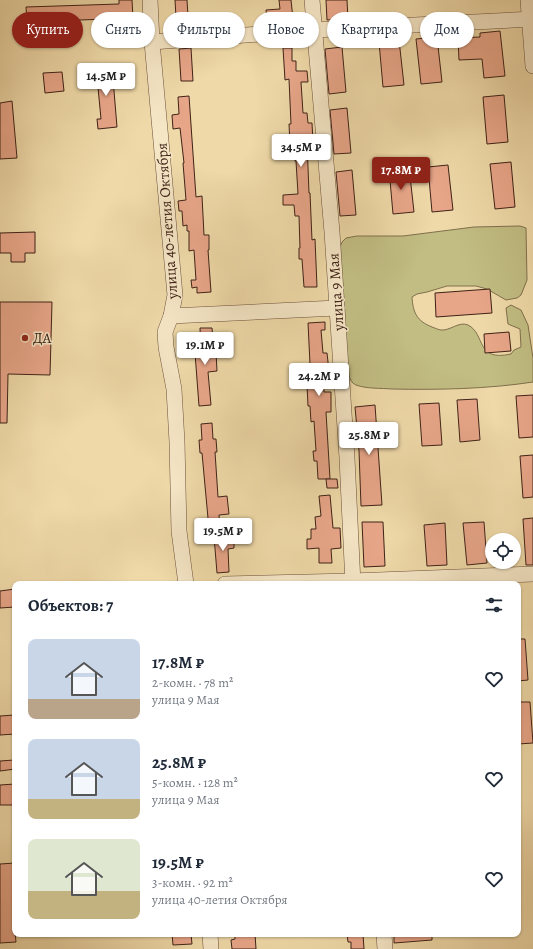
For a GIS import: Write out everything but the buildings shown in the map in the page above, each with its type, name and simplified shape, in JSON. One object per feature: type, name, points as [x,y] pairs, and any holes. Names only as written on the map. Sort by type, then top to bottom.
[{"type":"street","name":"улица 40-летия Октября","points":[[150,0],[151,12]]},
{"type":"street","name":"улица 9 Мая","points":[[312,0],[313,12]]},
{"type":"street","points":[[528,0],[531,20],[533,66]]},
{"type":"street","points":[[319,30],[531,20]]},
{"type":"street","points":[[155,42],[253,35]]},
{"type":"street","name":"улица 40-летия Октября","points":[[153,48],[175,295],[171,316],[165,332],[166,347],[174,389],[179,531],[186,581]]},
{"type":"street","name":"улица 9 Мая","points":[[315,48],[337,308],[347,458],[352,581]]},
{"type":"street","points":[[171,316],[337,308]]},
{"type":"street","points":[[392,581],[533,574]]},
{"type":"street","points":[[210,937],[211,949]]},
{"type":"street","points":[[384,937],[385,949]]},
{"type":"shaded area","points":[[520,226],[526,228],[527,280],[521,295],[517,298],[506,300],[487,289],[476,286],[447,286],[417,294],[412,297],[413,308],[417,316],[427,325],[444,330],[461,324],[468,325],[474,329],[486,351],[492,354],[500,355],[511,354],[514,350],[521,347],[520,329],[508,324],[506,308],[511,305],[521,310],[528,325],[533,358],[533,382],[481,388],[427,389],[369,388],[353,383],[347,373],[340,247],[346,238],[357,236],[403,236],[474,227]]},
{"type":"place","name":"ДА","points":[[25,338]]}]
